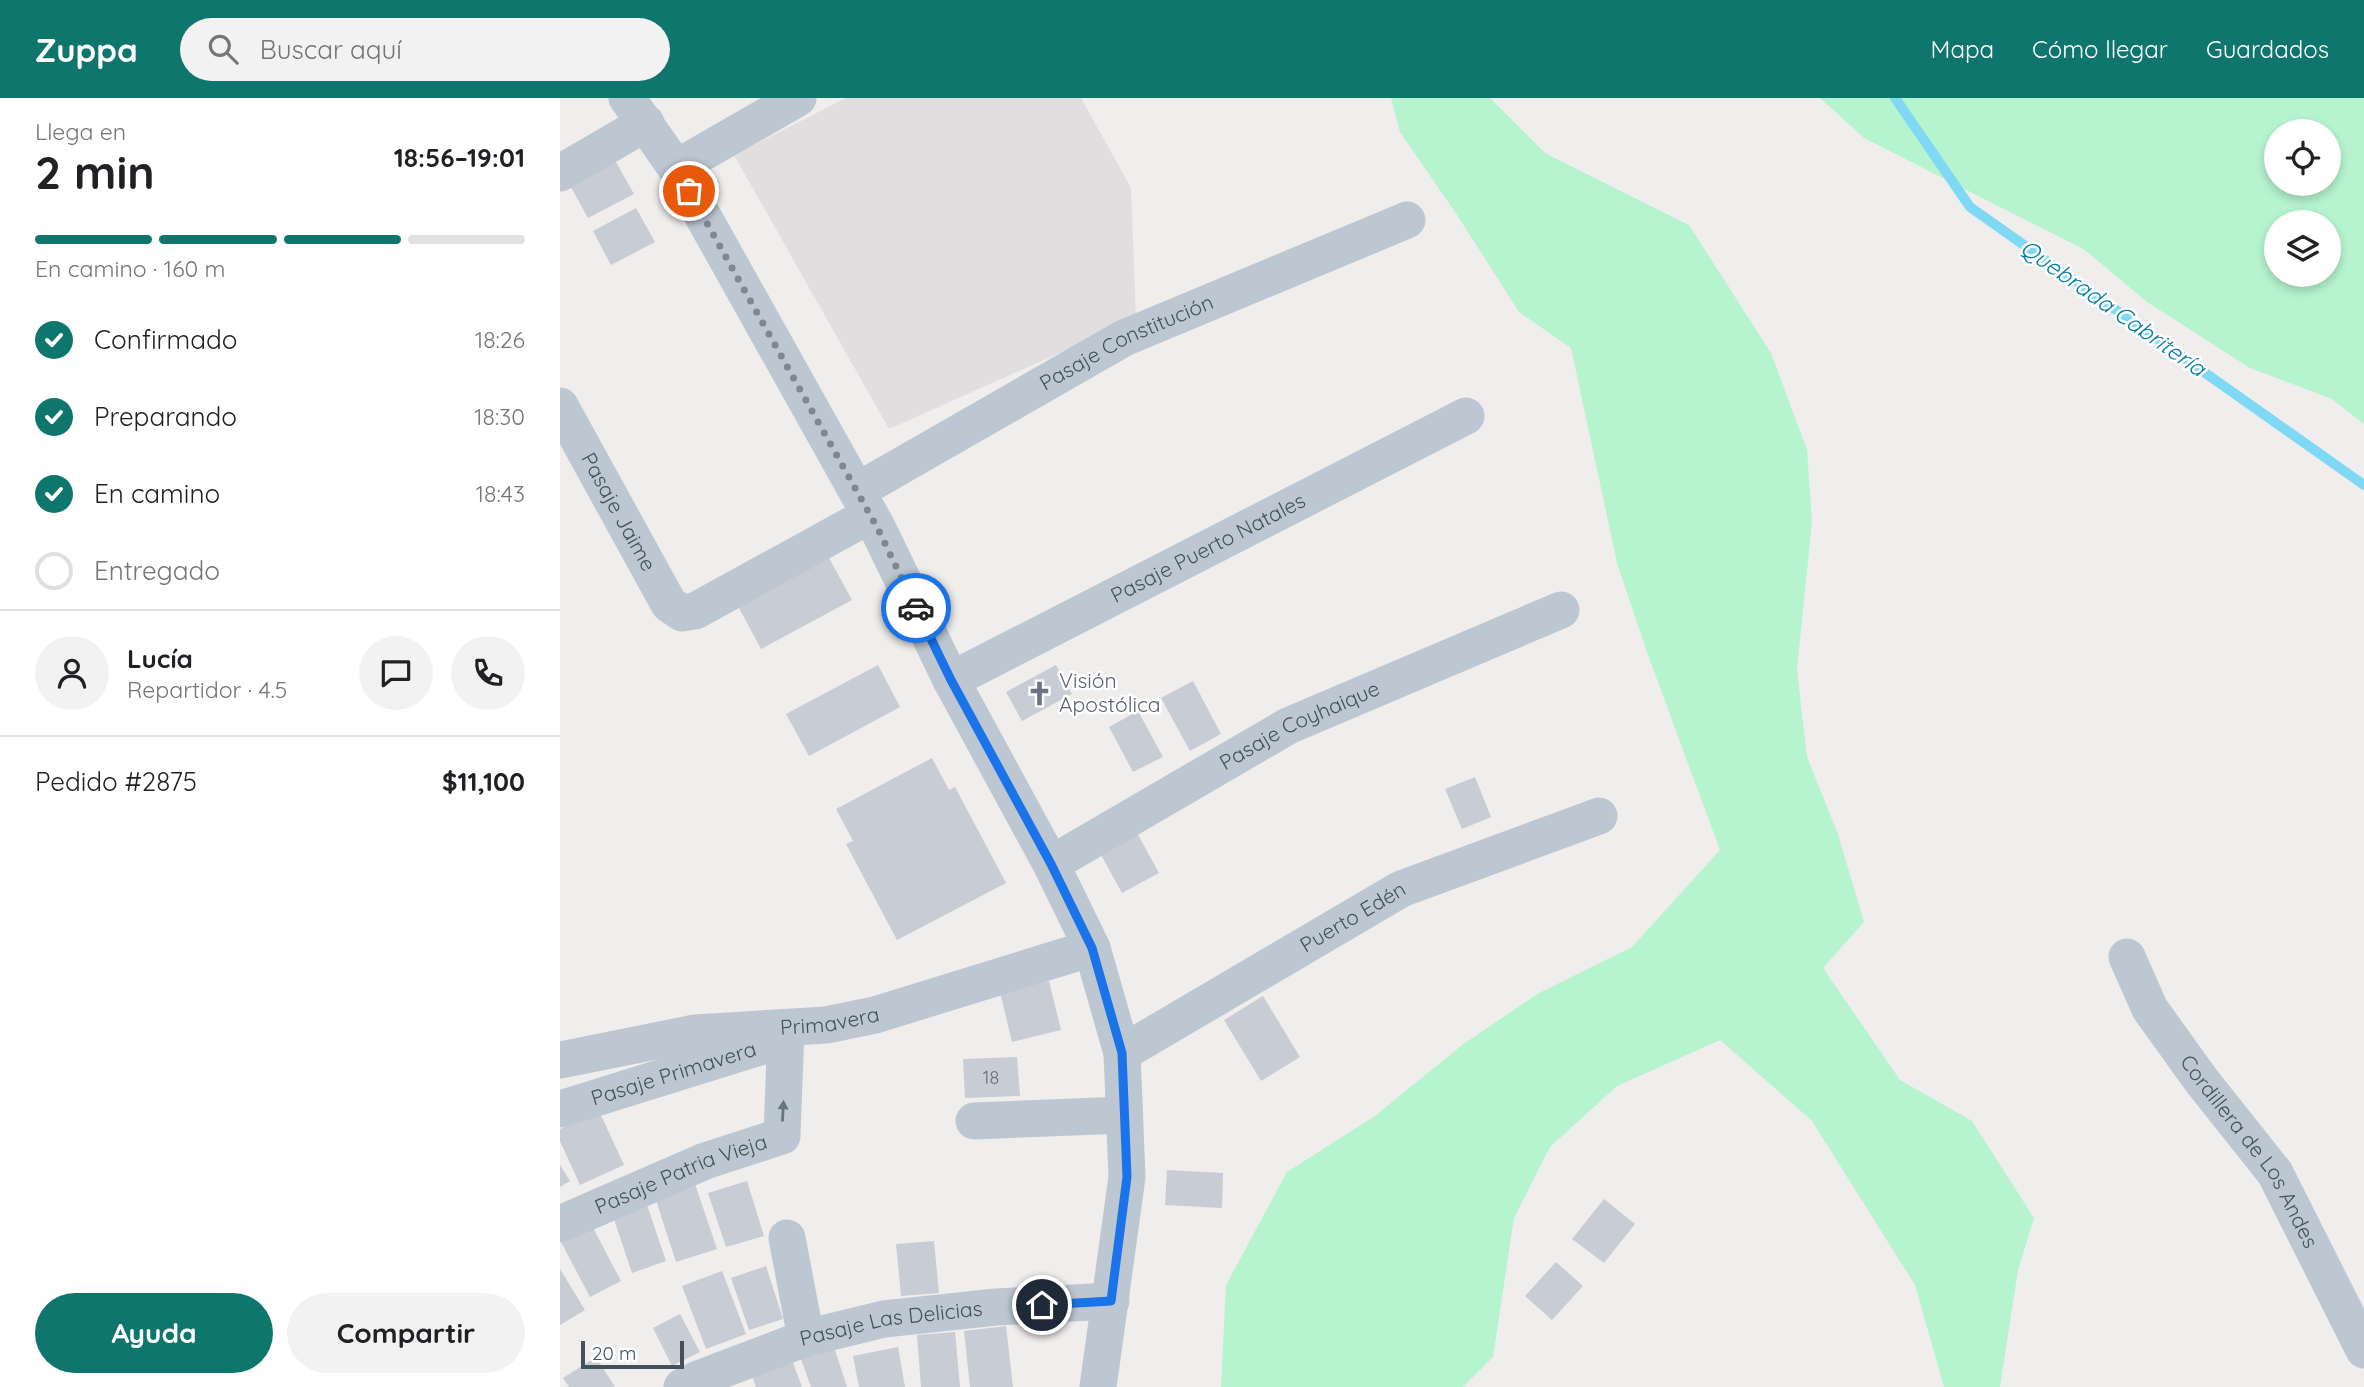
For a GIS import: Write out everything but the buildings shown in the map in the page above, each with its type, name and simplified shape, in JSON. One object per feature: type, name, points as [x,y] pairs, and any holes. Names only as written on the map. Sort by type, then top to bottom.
[{"type":"street","points":[[676,168],[798,98]]},
{"type":"street","points":[[560,173],[636,110],[676,168],[863,503],[951,680],[1051,864],[1092,948],[1122,1053],[1127,1177],[1098,1387]]},
{"type":"street","name":"Pasaje Constitución","points":[[682,613],[695,611],[1124,338],[1407,220]]},
{"type":"street","name":"Pasaje Jaime","points":[[560,406],[669,604],[682,613]]},
{"type":"street","name":"Pasaje Puerto Natales","points":[[951,680],[1465,416]]},
{"type":"street","name":"Pasaje Coyhaique","points":[[1051,864],[1288,726],[1560,610]]},
{"type":"street","name":"Puerto Edén","points":[[1122,1053],[1401,888],[1599,816]]},
{"type":"street","name":"Primavera","points":[[560,1060],[695,1033],[786,1033],[875,1015],[1092,948]]},
{"type":"street","name":"Cordillera de Los Andes","points":[[2127,957],[2150,1009],[2201,1080],[2275,1173],[2364,1350]]},
{"type":"street","name":"Pasaje Primavera","points":[[560,1109],[786,1033]]},
{"type":"street","name":"Pasaje Patria Vieja","points":[[560,1224],[705,1161],[782,1136],[786,1033]]},
{"type":"street","points":[[974,1121],[1124,1115]]},
{"type":"street","points":[[787,1238],[806,1338]]},
{"type":"street","name":"Pasaje Las Delicias","points":[[681,1387],[698,1378],[806,1338],[884,1319],[996,1307],[1111,1301]]},
{"type":"shaded area","points":[[846,98],[1081,98],[1131,188],[1136,319],[889,429],[734,155]]},
{"type":"green space","points":[[1391,98],[1490,98],[1545,153],[1689,225],[1771,353],[1807,450],[1812,522],[1797,670],[1807,757],[1838,834],[1864,922],[1823,968],[1900,1080],[1972,1121],[2034,1218],[2018,1270],[2000,1387],[1944,1387],[1915,1285],[1812,1121],[1720,1040],[1617,1086],[1550,1147],[1514,1218],[1493,1357],[1463,1387],[1221,1387],[1226,1285],[1287,1172],[1375,1116],[1462,1045],[1539,993],[1632,947],[1720,850],[1617,563],[1571,348],[1519,312],[1400,132]]},
{"type":"green space","points":[[1820,98],[2364,98],[2364,424],[2332,399],[2250,368],[2147,302],[2085,250],[1864,138]]},
{"type":"waterway","name":"Quebrada Cabritería","points":[[1895,98],[1970,207],[2364,485]]},
{"type":"way so far","points":[[689,191],[878,529],[916,608]]},
{"type":"place","name":"Visión Apostólica","points":[[1039,693]]},
{"type":"route","points":[[916,608],[951,680],[1051,864],[1092,948],[1122,1053],[1127,1177],[1111,1301],[1042,1305]]}]
